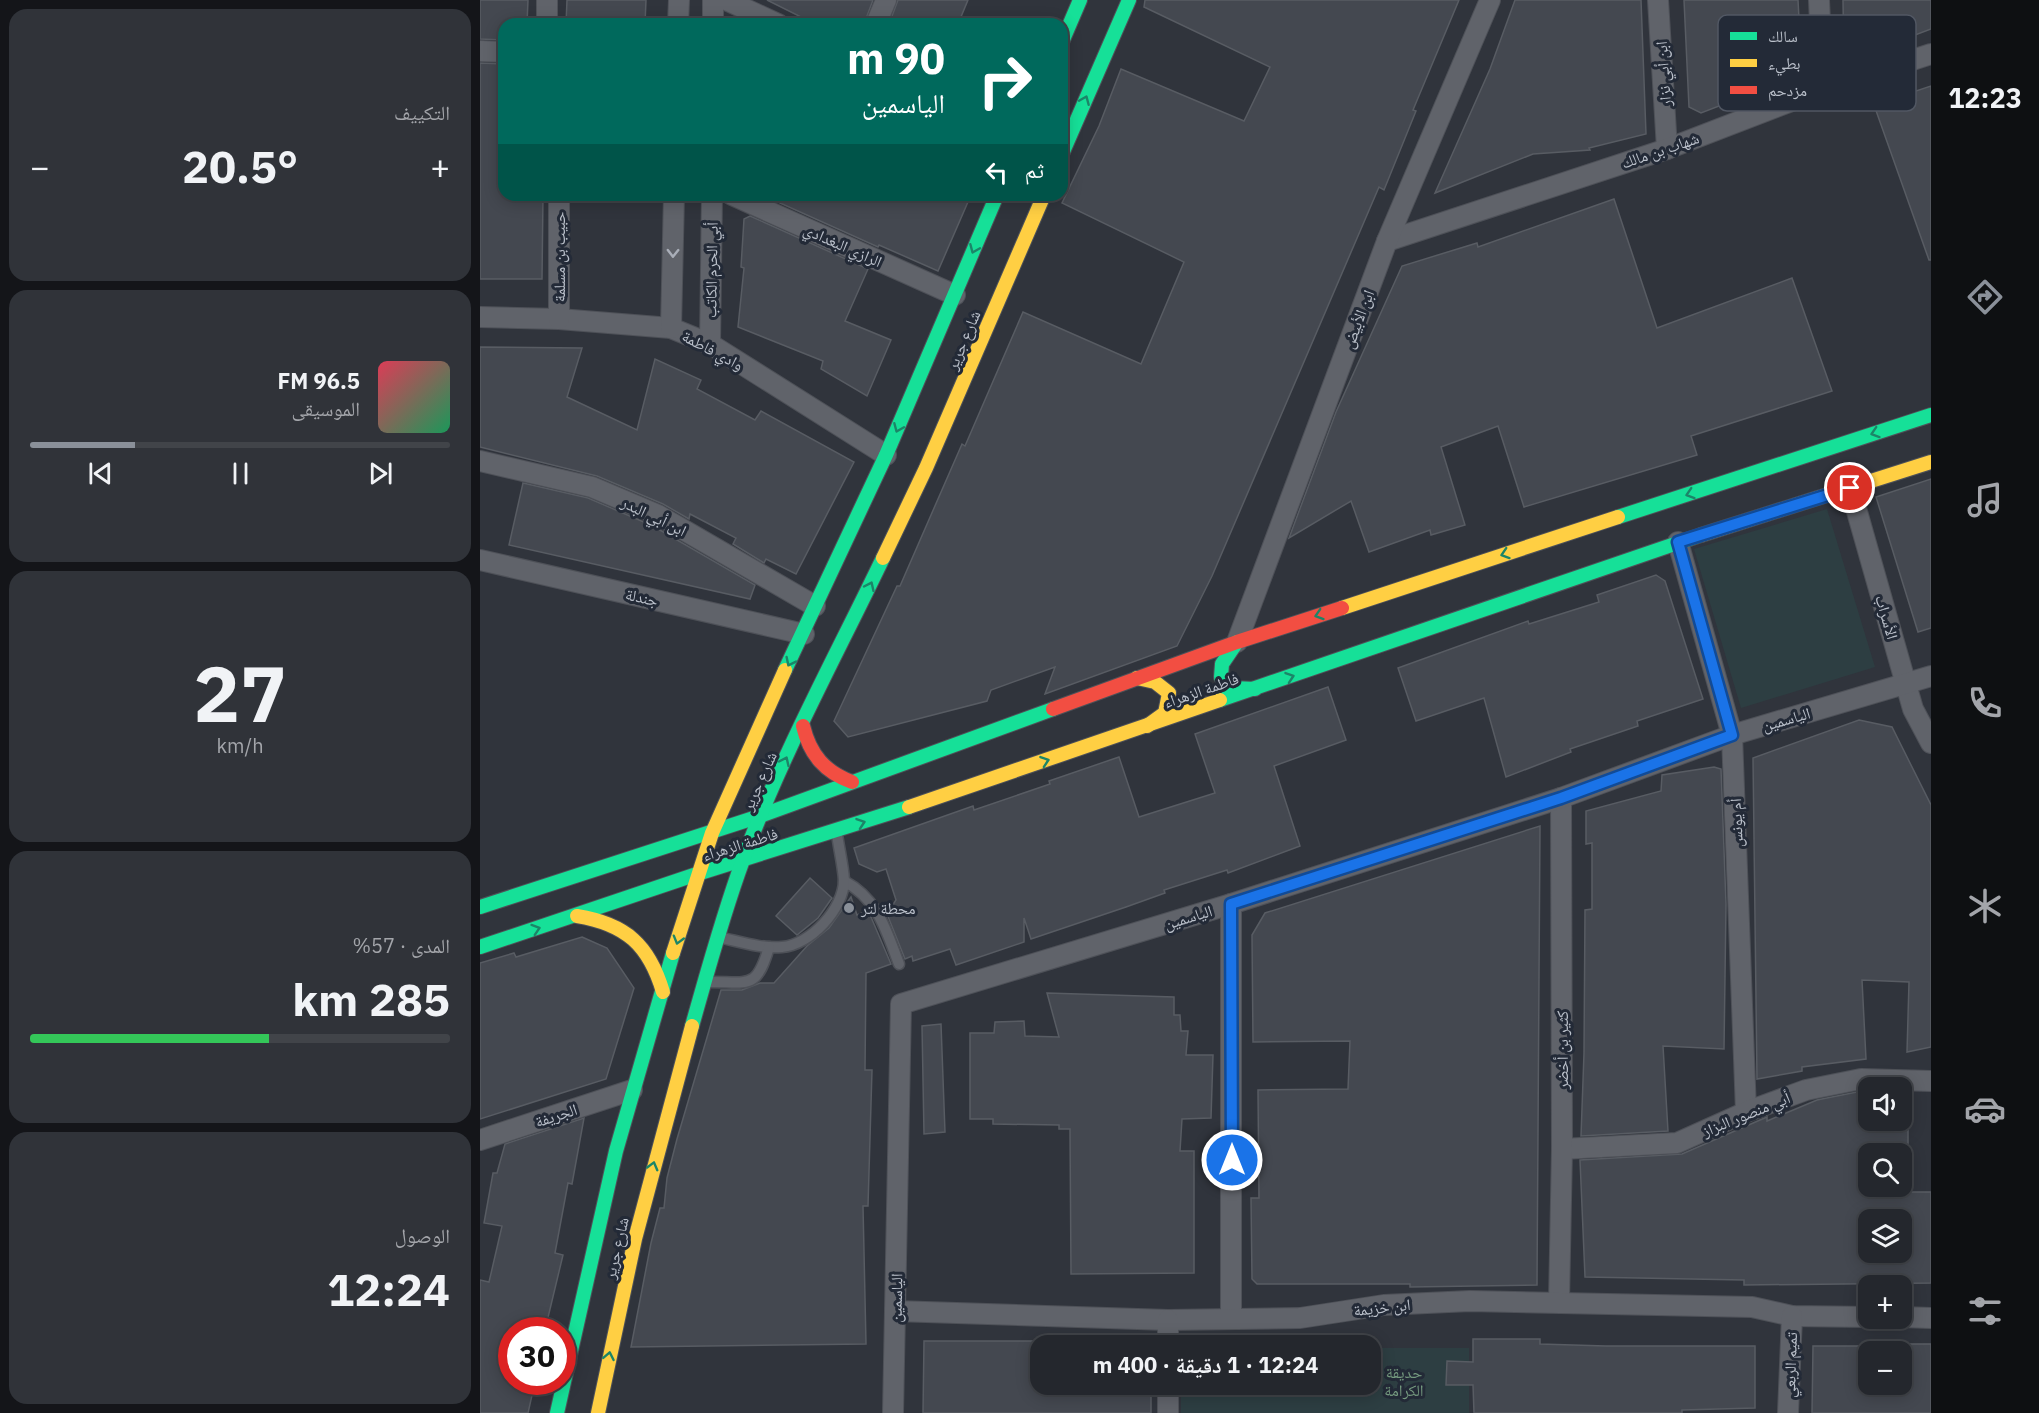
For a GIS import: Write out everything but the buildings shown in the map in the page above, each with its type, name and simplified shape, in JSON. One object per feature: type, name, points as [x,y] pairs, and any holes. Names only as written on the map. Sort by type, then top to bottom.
[{"type":"main road","points":[[1068,28],[1080,0]]},
{"type":"main road","points":[[1068,140],[1129,0]]},
{"type":"main road","name":"شارع جرير","points":[[557,1413],[599,1222],[632,1090],[687,906],[712,832],[886,455],[994,201]]},
{"type":"main road","name":"شارع جرير","points":[[598,1413],[647,1187],[717,937],[743,860],[771,791],[926,468],[1041,201]]},
{"type":"main road","points":[[480,907],[760,816],[1237,642],[1931,415]]},
{"type":"main road","name":"فاطمة الزهراء","points":[[480,947],[697,874],[837,831],[1678,542],[1931,462]]},
{"type":"main road","points":[[1237,642],[1222,660],[1221,671],[1224,681],[1231,688],[1255,689]]},
{"type":"main road","points":[[1137,678],[1150,679],[1164,686],[1169,693],[1165,713],[1147,726]]},
{"type":"main road","points":[[803,726],[805,740],[818,763],[840,778],[852,782]]},
{"type":"main road","points":[[741,765],[734,786],[747,802],[771,791]]},
{"type":"main road","points":[[785,807],[768,818],[761,835],[772,842],[791,845]]},
{"type":"main road","points":[[660,850],[673,852],[685,861],[680,875],[668,884]]},
{"type":"main road","points":[[687,906],[700,894],[714,889],[723,902],[723,920]]},
{"type":"main road","points":[[576,916],[612,923],[627,932],[651,958],[663,992]]},
{"type":"street","points":[[547,0],[547,18]]},
{"type":"street","points":[[678,18],[679,0]]},
{"type":"street","points":[[713,0],[713,18]]},
{"type":"street","points":[[726,0],[765,18]]},
{"type":"street","points":[[878,18],[886,0]]},
{"type":"street","name":"ابن الأبيض","points":[[1237,642],[1387,241],[1490,0]]},
{"type":"street","name":"ابن أبي نزار","points":[[1658,0],[1667,149]]},
{"type":"street","points":[[1819,0],[1820,15]]},
{"type":"street","points":[[480,51],[498,51]]},
{"type":"street","name":"شهاب بن مالك","points":[[1916,59],[1931,54]]},
{"type":"street","name":"شهاب بن مالك","points":[[1387,241],[1667,149],[1766,111]]},
{"type":"street","name":"حبيب بن مسلمة","points":[[559,201],[559,319]]},
{"type":"street","points":[[671,328],[674,201]]},
{"type":"street","name":"أبي الحرم الكاتب","points":[[710,344],[712,201]]},
{"type":"street","name":"الرازي البغدادي","points":[[745,201],[955,295]]},
{"type":"street","name":"وادي فاطمة","points":[[480,317],[559,319],[671,328],[710,344],[886,455]]},
{"type":"street","name":"ابن أبي البدر","points":[[480,461],[592,487],[658,515],[815,606]]},
{"type":"street","name":"الأسراب","points":[[1850,488],[1913,709],[1931,743]]},
{"type":"street","name":"أم يونس","points":[[1678,542],[1732,735],[1746,1112]]},
{"type":"street","name":"جندلة","points":[[480,560],[804,634]]},
{"type":"street","name":"الياسمين","points":[[893,1413],[902,1004],[1231,904],[1561,798],[1732,735],[1907,685],[1931,676]]},
{"type":"street","name":"كثير بن أخضر","points":[[1558,1302],[1562,1149],[1561,798]]},
{"type":"street","points":[[1231,904],[1231,1318]]},
{"type":"street","name":"أبي منصور البزاز","points":[[1562,1149],[1677,1143],[1746,1112],[1806,1090],[1861,1079],[1931,1081]]},
{"type":"street","name":"الجريفة","points":[[480,1140],[632,1090]]},
{"type":"street","name":"ابن خزيمة","points":[[895,1311],[1168,1320],[1300,1318],[1384,1305],[1470,1301],[1752,1307],[1792,1316],[1858,1317]]},
{"type":"street","name":"تميم الربعي","points":[[1788,1413],[1792,1316]]},
{"type":"street","points":[[1912,1317],[1931,1318]]},
{"type":"street","points":[[1168,1320],[1168,1335]]},
{"type":"street","points":[[1168,1395],[1168,1413]]},
{"type":"lane","points":[[717,937],[769,947],[789,946],[816,929],[835,908],[844,881],[837,831]]},
{"type":"lane","points":[[844,881],[864,894],[875,908],[899,964]]},
{"type":"lane","points":[[706,982],[747,981],[757,978],[763,969],[769,947]]},
{"type":"green space","points":[[1827,509],[1875,667],[1741,708],[1694,549]]},
{"type":"green space","name":"حديقة الكرامة","points":[[1381,1348],[1469,1348],[1469,1413],[1181,1413],[1181,1395],[1381,1395]]},
{"type":"traffic: fast","points":[[1068,28],[1080,0]]},
{"type":"traffic: fast","points":[[1068,140],[1129,0]]},
{"type":"traffic: fast","points":[[785,670],[886,455],[994,201]]},
{"type":"traffic: fast","points":[[1618,517],[1931,415]]},
{"type":"traffic: fast","points":[[1220,700],[1701,535]]},
{"type":"traffic: fast","points":[[692,1026],[729,901],[758,821],[791,745],[883,558]]},
{"type":"traffic: fast","points":[[1237,642],[1222,664],[1221,677],[1233,688],[1255,689]]},
{"type":"traffic: fast","points":[[480,907],[760,816],[1053,709]]},
{"type":"traffic: fast","points":[[480,947],[697,874],[909,807]]},
{"type":"traffic: fast","points":[[557,1413],[616,1151],[673,953]]},
{"type":"traffic: slow","points":[[883,558],[926,468],[1041,201]]},
{"type":"traffic: slow","points":[[1701,535],[1931,462]]},
{"type":"traffic: slow","points":[[1342,608],[1618,517]]},
{"type":"traffic: slow","points":[[673,953],[712,833],[785,670]]},
{"type":"traffic: slow","points":[[1137,678],[1155,682],[1169,693],[1165,713],[1147,726]]},
{"type":"traffic: slow","points":[[909,807],[1220,700]]},
{"type":"traffic: slow","points":[[577,916],[609,925],[633,939],[651,961],[663,992]]},
{"type":"traffic: slow","points":[[598,1413],[635,1239],[692,1026]]},
{"type":"traffic: jam","points":[[1053,709],[1237,642],[1342,608]]},
{"type":"traffic: jam","points":[[803,726],[814,754],[826,768],[852,782]]},
{"type":"place","name":"محطة لتر","points":[[849,908]]},
{"type":"route","points":[[1232,1160],[1231,904],[1561,798],[1732,735],[1678,542],[1850,488]]}]
